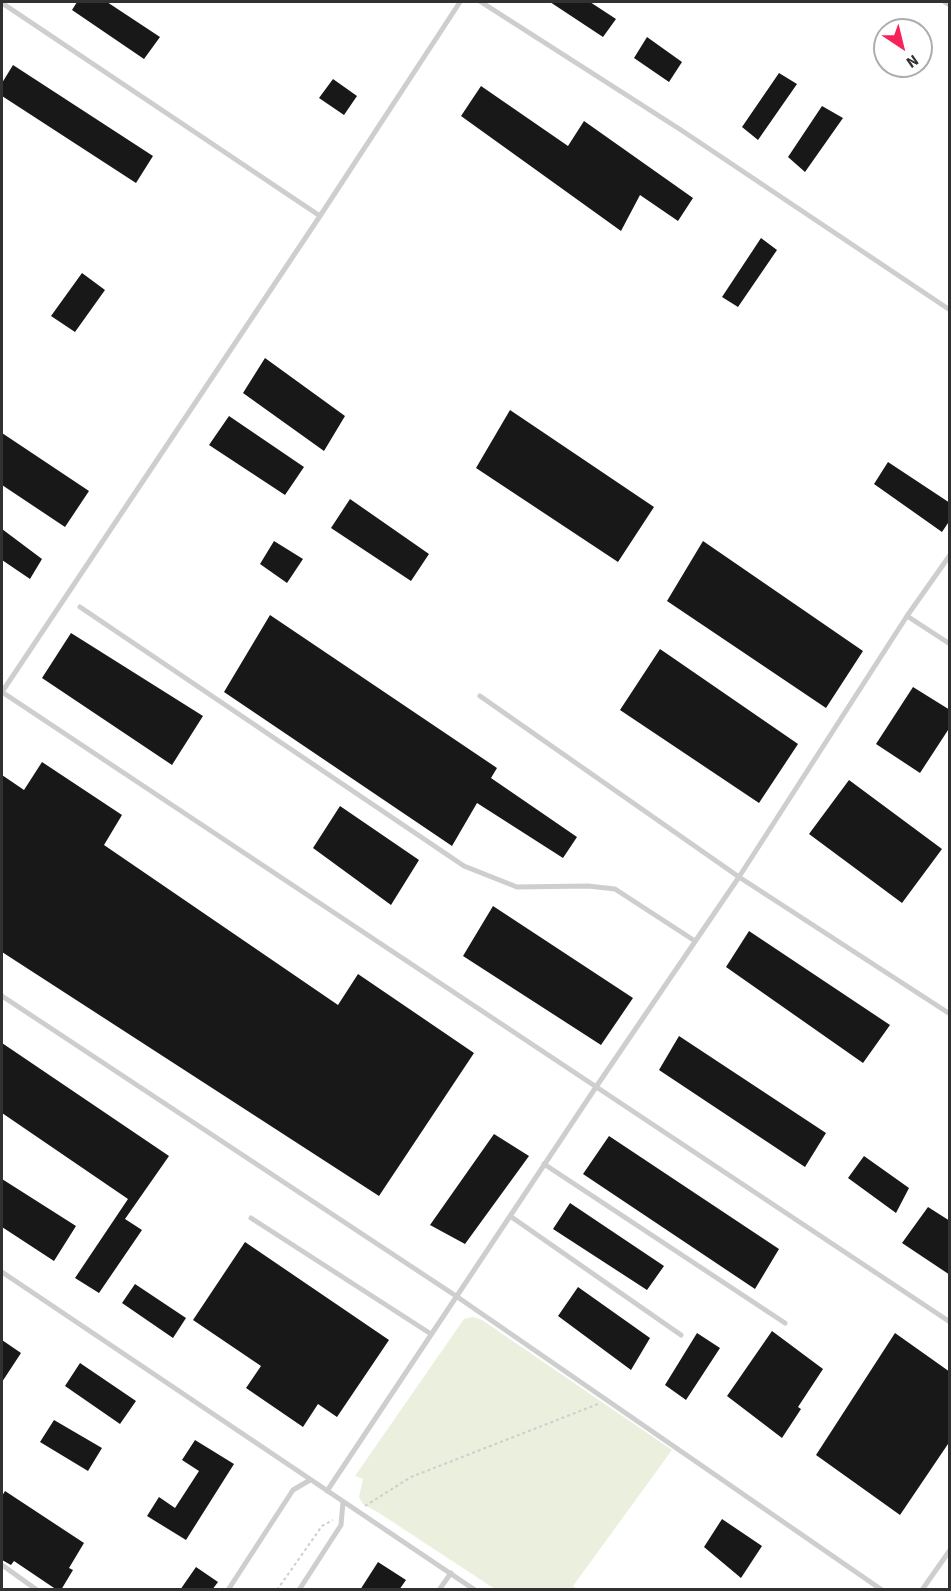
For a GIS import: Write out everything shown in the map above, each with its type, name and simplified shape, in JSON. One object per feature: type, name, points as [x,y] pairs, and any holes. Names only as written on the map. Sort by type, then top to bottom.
[{"type":"lane","points":[[460,2],[2,692],[950,1322]]},
{"type":"lane","points":[[481,2],[691,136],[950,310]]},
{"type":"lane","points":[[945,2],[950,5]]},
{"type":"lane","points":[[2,3],[320,216]]},
{"type":"lane","points":[[327,1491],[739,876],[950,555]]},
{"type":"lane","points":[[80,607],[464,866],[517,887],[588,886],[615,889],[695,941]]},
{"type":"lane","points":[[908,616],[950,644]]},
{"type":"lane","points":[[480,696],[739,876],[950,1014]]},
{"type":"lane","points":[[2,996],[456,1296],[882,1590]]},
{"type":"lane","points":[[544,1164],[785,1323]]},
{"type":"lane","points":[[510,1216],[681,1335]]},
{"type":"lane","points":[[251,1218],[431,1334]]},
{"type":"lane","points":[[2,1272],[475,1590]]},
{"type":"lane","points":[[228,1590],[293,1490],[310,1480]]},
{"type":"lane","points":[[299,1590],[341,1525],[343,1502]]},
{"type":"lane","points":[[922,1590],[950,1550]]},
{"type":"lane","points":[[2,1565],[37,1590]]},
{"type":"lane","points":[[439,1590],[451,1573]]},
{"type":"path","points":[[357,1511],[411,1477],[607,1400]]},
{"type":"path","points":[[277,1590],[322,1526],[342,1514]]},
{"type":"green space","points":[[473,1317],[482,1320],[672,1450],[573,1586],[577,1589],[495,1589],[363,1504],[359,1497],[363,1479],[355,1476],[464,1319]]},
{"type":"building","points":[[77,2],[107,2],[160,37],[144,59],[72,10]]},
{"type":"building","points":[[550,2],[590,2],[616,19],[603,37]]},
{"type":"building","points":[[647,37],[682,62],[669,82],[634,58]]},
{"type":"building","points":[[13,65],[153,156],[136,183],[2,96],[2,83]]},
{"type":"building","points":[[779,73],[797,84],[758,140],[742,127]]},
{"type":"building","points":[[333,79],[357,96],[344,115],[319,98]]},
{"type":"building","points":[[481,86],[568,146],[584,121],[693,198],[678,221],[640,195],[621,231],[461,116]]},
{"type":"building","points":[[822,106],[843,118],[805,172],[788,157]]},
{"type":"building","points":[[761,238],[777,250],[738,307],[722,297]]},
{"type":"building","points":[[82,273],[105,290],[75,332],[51,316]]},
{"type":"building","points":[[265,358],[345,416],[324,451],[243,393]]},
{"type":"building","points":[[510,410],[654,507],[618,562],[476,468]]},
{"type":"building","points":[[229,416],[304,467],[285,495],[209,445]]},
{"type":"building","points":[[2,433],[89,491],[65,527],[2,485]]},
{"type":"building","points":[[888,462],[950,503],[950,520],[942,532],[874,484]]},
{"type":"building","points":[[350,499],[429,554],[411,581],[331,528]]},
{"type":"building","points":[[2,529],[42,559],[30,579],[2,560]]},
{"type":"building","points":[[274,541],[303,559],[287,583],[260,564]]},
{"type":"building","points":[[703,541],[863,651],[826,708],[667,601]]},
{"type":"building","points":[[270,615],[497,768],[491,778],[577,837],[563,858],[477,803],[452,846],[224,692]]},
{"type":"building","points":[[71,633],[203,716],[172,765],[42,678]]},
{"type":"building","points":[[660,649],[798,744],[759,803],[620,710]]},
{"type":"building","points":[[913,687],[950,710],[950,727],[920,773],[876,744]]},
{"type":"building","points":[[42,762],[122,815],[104,845],[338,1005],[358,974],[474,1053],[379,1196],[2,952],[2,775],[24,790]]},
{"type":"building","points":[[849,780],[942,849],[902,903],[809,834]]},
{"type":"building","points":[[340,806],[419,860],[391,905],[313,848]]},
{"type":"building","points":[[493,906],[633,998],[601,1045],[463,956]]},
{"type":"building","points":[[749,931],[890,1025],[863,1063],[726,967]]},
{"type":"building","points":[[679,1036],[826,1133],[805,1167],[659,1070]]},
{"type":"building","points":[[2,1043],[169,1156],[125,1219],[142,1230],[99,1293],[75,1278],[128,1199],[2,1113]]},
{"type":"building","points":[[494,1134],[529,1156],[465,1244],[430,1225]]},
{"type":"building","points":[[609,1136],[779,1249],[755,1289],[583,1174]]},
{"type":"building","points":[[864,1156],[909,1188],[896,1213],[848,1178]]},
{"type":"building","points":[[2,1179],[76,1226],[54,1261],[2,1227]]},
{"type":"building","points":[[570,1203],[664,1266],[647,1290],[553,1229]]},
{"type":"building","points":[[928,1207],[950,1221],[950,1275],[902,1243]]},
{"type":"building","points":[[245,1242],[389,1340],[337,1417],[318,1404],[303,1427],[246,1388],[261,1366],[193,1320]]},
{"type":"building","points":[[135,1284],[186,1318],[173,1338],[122,1303]]},
{"type":"building","points":[[578,1287],[650,1338],[631,1370],[558,1316]]},
{"type":"building","points":[[772,1331],[823,1369],[798,1407],[801,1409],[782,1438],[727,1396]]},
{"type":"building","points":[[697,1333],[720,1348],[686,1400],[665,1385]]},
{"type":"building","points":[[895,1333],[950,1372],[950,1441],[900,1515],[816,1455]]},
{"type":"building","points":[[2,1340],[21,1353],[2,1382]]},
{"type":"building","points":[[80,1363],[136,1401],[120,1424],[65,1386]]},
{"type":"building","points":[[54,1420],[102,1448],[88,1471],[40,1442]]},
{"type":"building","points":[[195,1440],[234,1464],[186,1540],[147,1516],[159,1497],[175,1508],[199,1471],[182,1460]]},
{"type":"building","points":[[5,1491],[84,1543],[69,1568],[73,1570],[61,1590],[57,1590],[14,1561],[11,1565],[2,1560],[2,1496]]},
{"type":"building","points":[[722,1519],[762,1546],[741,1578],[704,1547]]},
{"type":"building","points":[[378,1562],[406,1580],[399,1590],[360,1590]]},
{"type":"building","points":[[196,1567],[218,1582],[212,1590],[180,1590]]}]
